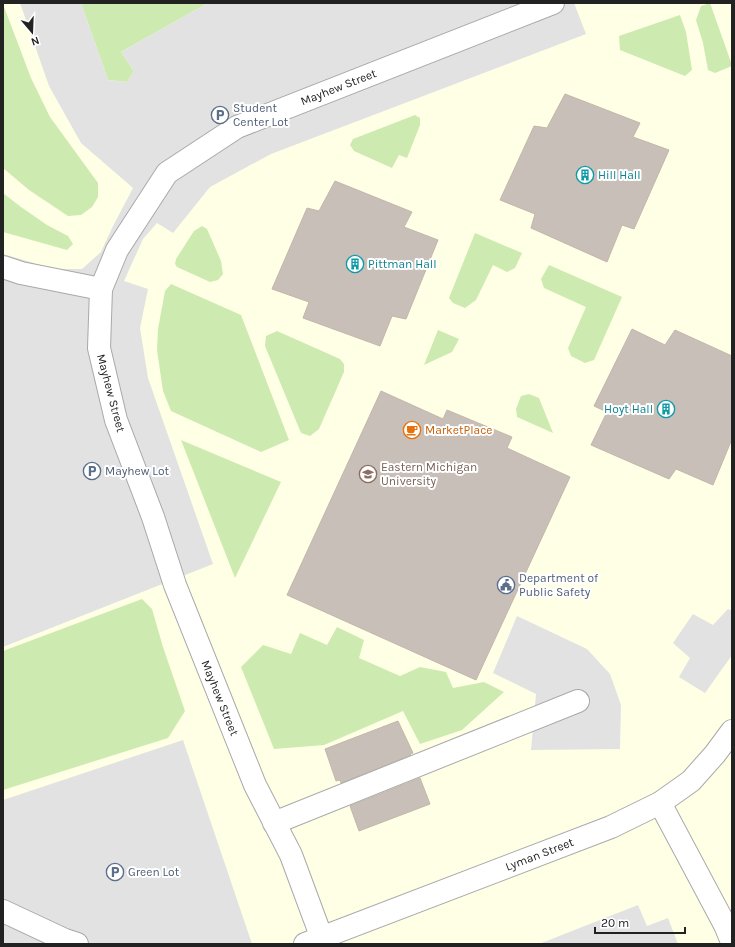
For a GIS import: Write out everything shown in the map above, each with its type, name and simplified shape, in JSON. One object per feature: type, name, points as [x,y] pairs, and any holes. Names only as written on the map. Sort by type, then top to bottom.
[{"type":"lane","name":"Mayhew Street","points":[[317,942],[291,855],[255,785],[175,585],[153,517],[116,420],[99,348],[101,289],[117,250],[167,172],[238,127],[553,3]]},
{"type":"lane","points":[[3,267],[21,273],[101,289]]},
{"type":"lane","points":[[274,823],[578,701]]},
{"type":"lane","name":"Lyman Street","points":[[317,942],[611,827],[660,803],[691,781],[715,754],[732,731]]},
{"type":"lane","points":[[660,803],[732,942]]},
{"type":"lane","points":[[3,911],[65,940],[77,944]]},
{"type":"shaded area","name":"Eastern Michigan University","points":[[3,3],[732,3],[732,944],[3,944]]},
{"type":"shaded area","points":[[20,3],[81,3],[108,80],[127,82],[134,71],[121,52],[208,3],[574,3],[586,34],[271,154],[210,187],[173,233],[157,223],[143,239],[124,281],[148,289],[140,328],[148,378],[213,564],[3,647],[3,254],[54,269],[82,269],[101,252],[133,188],[81,143],[49,86]]},
{"type":"shaded area","points":[[728,609],[732,611],[732,655],[705,693],[679,677],[690,658],[673,643],[693,614],[713,625]]},
{"type":"shaded area","points":[[517,616],[587,649],[610,674],[621,705],[620,749],[531,750],[536,694],[493,673]]},
{"type":"shaded area","name":"Green Lot","points":[[183,740],[252,944],[3,944],[3,800]]},
{"type":"shaded area","points":[[638,905],[647,926],[668,918],[678,944],[539,944]]},
{"type":"green space","points":[[81,3],[208,3],[121,52],[134,71],[127,82],[108,80]]},
{"type":"green space","points":[[710,3],[732,65],[715,73],[708,70],[703,43],[696,20],[701,6]]},
{"type":"green space","points":[[3,4],[31,78],[50,117],[98,183],[98,197],[92,207],[81,215],[68,216],[29,190],[3,168]]},
{"type":"green space","points":[[680,15],[686,32],[692,70],[685,76],[620,50],[619,36]]},
{"type":"green space","points":[[415,115],[420,118],[420,125],[407,158],[399,155],[392,168],[354,151],[350,145],[353,139]]},
{"type":"green space","points":[[3,193],[47,225],[68,236],[73,244],[67,250],[3,232]]},
{"type":"green space","points":[[202,226],[207,229],[221,261],[223,274],[218,280],[210,282],[177,267],[175,264],[176,259],[194,231]]},
{"type":"green space","points":[[475,233],[522,253],[515,268],[507,272],[493,265],[476,300],[465,308],[453,303],[449,298]]},
{"type":"green space","points":[[549,265],[622,297],[594,360],[585,363],[571,356],[568,348],[586,307],[544,288],[541,279]]},
{"type":"green space","points":[[171,284],[241,315],[289,440],[261,452],[171,411],[163,391],[157,350],[158,329],[165,291]]},
{"type":"green space","points":[[438,330],[459,339],[452,352],[424,365]]},
{"type":"green space","points":[[277,331],[340,359],[344,364],[344,372],[319,429],[310,436],[301,433],[265,346],[266,336]]},
{"type":"green space","points":[[529,394],[539,398],[553,433],[517,417],[516,409],[521,396]]},
{"type":"green space","points":[[181,440],[281,482],[235,578]]},
{"type":"green space","points":[[142,599],[152,609],[163,647],[185,711],[168,738],[3,790],[3,651]]},
{"type":"green space","points":[[337,627],[364,640],[359,658],[400,676],[420,667],[446,672],[453,688],[484,682],[504,692],[462,730],[420,744],[403,711],[324,745],[274,749],[241,667],[263,645],[291,654],[300,633],[327,645]]},
{"type":"building","name":"Hill Hall","points":[[565,94],[640,123],[633,137],[669,150],[634,229],[622,225],[607,262],[531,228],[535,214],[500,200],[534,126],[547,128]]},
{"type":"building","name":"Pittman Hall","points":[[335,181],[412,212],[404,227],[438,240],[406,319],[392,316],[380,346],[303,318],[309,302],[272,289],[307,208],[319,211]]},
{"type":"building","name":"Hoyt Hall","points":[[632,329],[665,345],[675,330],[732,356],[732,439],[713,485],[676,469],[669,479],[591,445],[607,412],[594,406]]},
{"type":"building","points":[[381,391],[443,419],[447,410],[512,437],[507,448],[570,477],[476,680],[287,595]]},
{"type":"building","points":[[398,721],[413,753],[410,754],[411,755],[341,783],[340,780],[336,781],[325,749]]},
{"type":"building","points":[[420,778],[430,804],[359,831],[350,806]]},
{"type":"place","name":"Student Center Lot","points":[[220,115]]},
{"type":"place","name":"Hill Hall","points":[[585,175]]},
{"type":"place","name":"Pittman Hall","points":[[355,264]]},
{"type":"place","name":"Hoyt Hall","points":[[666,409]]},
{"type":"place","name":"MarketPlace","points":[[412,430]]},
{"type":"place","name":"Mayhew Lot","points":[[92,471]]},
{"type":"place","name":"Eastern Michigan University","points":[[368,474]]},
{"type":"place","name":"Department of Public Safety","points":[[506,585]]},
{"type":"place","name":"Green Lot","points":[[115,872]]}]
